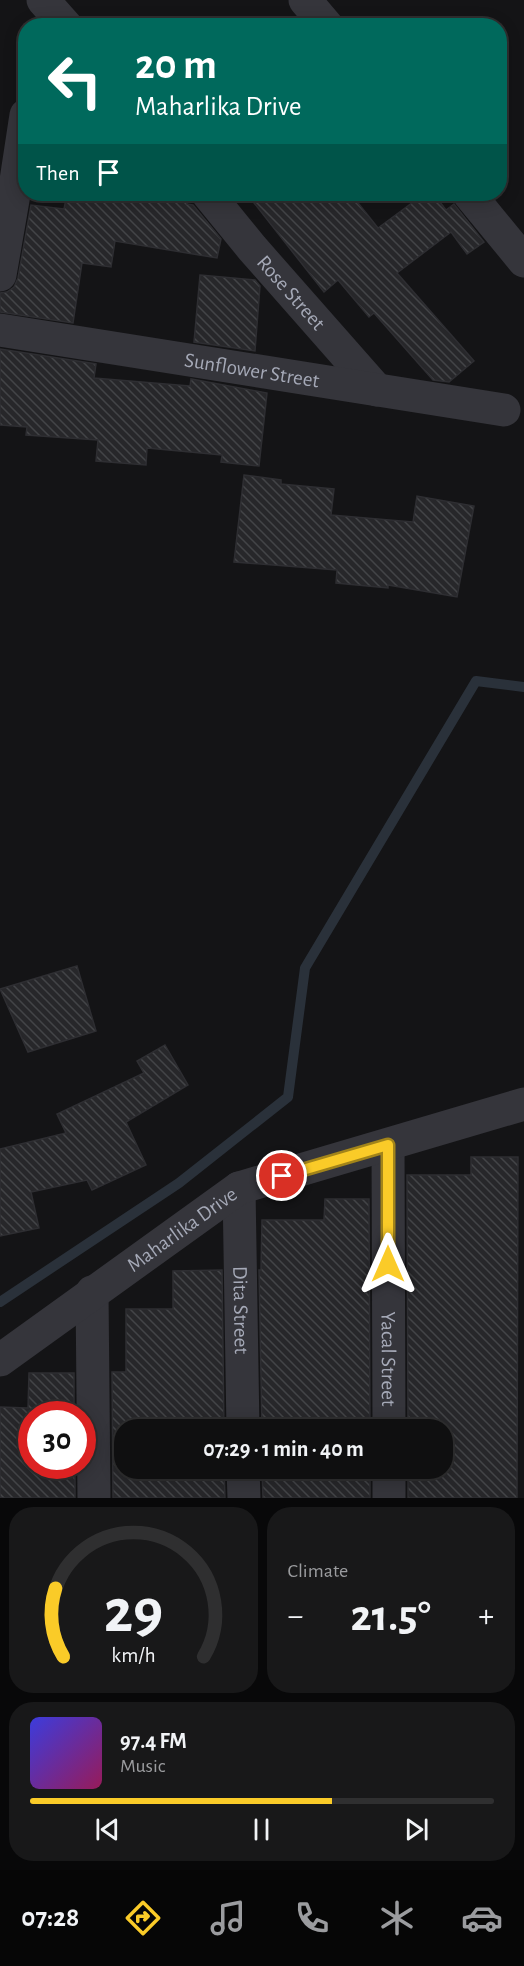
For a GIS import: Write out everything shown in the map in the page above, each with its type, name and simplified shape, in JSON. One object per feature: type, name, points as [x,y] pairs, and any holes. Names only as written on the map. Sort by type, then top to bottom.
[{"type":"street","points":[[41,18],[43,0]]},
{"type":"street","points":[[43,0],[59,18]]},
{"type":"street","points":[[305,0],[320,18]]},
{"type":"street","points":[[0,274],[18,172]]},
{"type":"street","name":"Rose Street","points":[[214,201],[377,390]]},
{"type":"street","points":[[475,201],[524,261]]},
{"type":"street","name":"Sunflower Street","points":[[0,330],[504,410]]},
{"type":"street","name":"Maharlika Drive","points":[[0,1360],[239,1188],[524,1104]]},
{"type":"street","name":"Yacal Street","points":[[388,1145],[389,1419]]},
{"type":"street","name":"Dita Street","points":[[239,1188],[243,1419]]},
{"type":"street","points":[[92,1292],[94,1498]]},
{"type":"street","points":[[243,1479],[244,1498]]},
{"type":"street","points":[[389,1479],[389,1498]]},
{"type":"building","points":[[66,201],[187,201],[187,204],[193,205],[221,239],[217,258],[115,241],[111,267],[82,263],[73,323],[0,312],[0,293],[7,292],[14,287],[18,278],[31,205],[64,209]]},
{"type":"building","points":[[252,201],[357,201],[378,228],[415,201],[439,201],[446,210],[454,204],[484,242],[467,254],[451,232],[397,273],[474,361],[449,382],[433,380],[374,313],[369,317],[338,280],[324,292]]},
{"type":"building","points":[[200,275],[255,280],[260,286],[255,351],[194,342]]},
{"type":"building","points":[[0,349],[96,364],[94,378],[190,386],[191,379],[267,393],[259,466],[221,462],[222,455],[147,448],[146,465],[96,461],[98,440],[26,435],[27,427],[0,425]]},
{"type":"building","points":[[244,475],[281,480],[281,484],[334,489],[331,515],[413,522],[417,496],[474,506],[457,597],[388,585],[388,588],[336,583],[337,570],[234,562]]},
{"type":"building","points":[[77,966],[96,1031],[28,1052],[0,989]]},
{"type":"building","points":[[165,1045],[188,1085],[126,1122],[146,1165],[92,1190],[87,1180],[31,1192],[39,1228],[0,1236],[0,1149],[66,1133],[57,1114],[144,1073],[137,1061]]},
{"type":"building","points":[[471,1157],[518,1157],[517,1498],[408,1498],[408,1479],[453,1479],[453,1419],[408,1419],[407,1175],[471,1175]]},
{"type":"building","points":[[325,1199],[369,1199],[370,1419],[262,1419],[259,1270],[261,1270],[262,1220],[324,1220]]},
{"type":"building","points":[[222,1270],[224,1419],[114,1419],[114,1479],[224,1479],[225,1498],[113,1498],[112,1372],[126,1372],[126,1309],[173,1309],[173,1271]]},
{"type":"building","points":[[29,1373],[74,1373],[74,1401],[28,1401]]},
{"type":"building","points":[[0,1407],[18,1408],[18,1479],[75,1479],[75,1498],[0,1498]]},
{"type":"building","points":[[262,1479],[370,1479],[370,1498],[263,1498]]},
{"type":"waterway","points":[[0,1302],[179,1183],[288,1097],[305,968],[476,681],[524,687]]},
{"type":"route","points":[[282,1176],[388,1145],[388,1264]]}]
